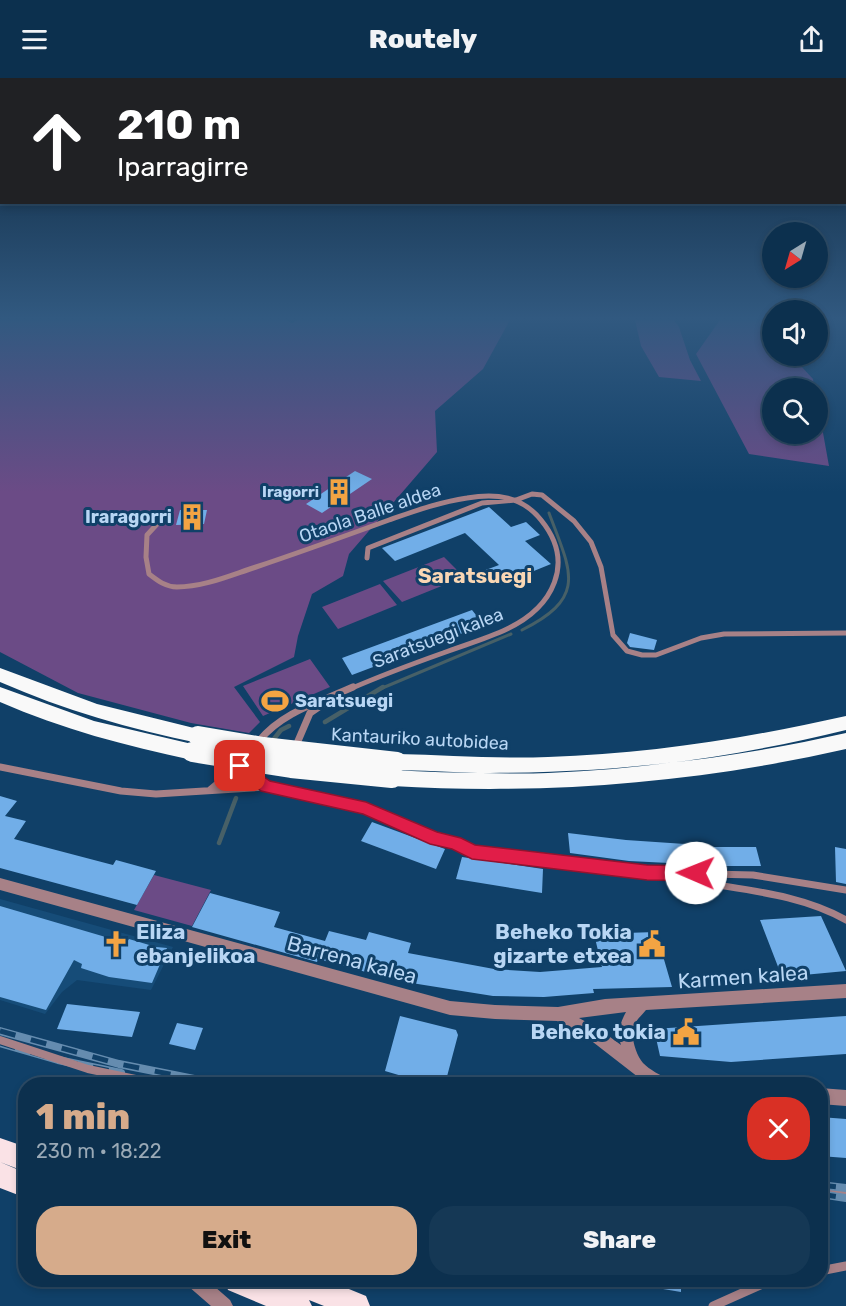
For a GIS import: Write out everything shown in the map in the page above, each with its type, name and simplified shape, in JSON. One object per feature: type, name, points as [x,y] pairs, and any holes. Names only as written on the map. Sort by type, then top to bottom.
[{"type":"highway","name":"Kantauriko autobidea","points":[[0,675],[54,699],[195,744],[291,768],[395,770],[625,760],[748,744],[846,723]]},
{"type":"highway","name":"Kantauriko autobidea","points":[[0,694],[93,729],[195,744]]},
{"type":"highway","name":"Kantauriko autobidea","points":[[395,770],[493,782],[604,778],[732,764],[846,741]]},
{"type":"highway","points":[[0,1150],[18,1157]]},
{"type":"highway","points":[[0,1175],[18,1183]]},
{"type":"highway","points":[[254,1287],[298,1306]]},
{"type":"highway","points":[[312,1287],[356,1306]]},
{"type":"street","name":"Otaola Balle aldea","points":[[159,522],[147,535],[146,557],[149,574],[161,584],[176,587],[231,575],[416,511],[455,500],[504,496],[516,500],[532,494],[548,498],[574,521],[591,542],[601,567],[613,635],[627,651],[642,656],[656,656],[690,641],[724,634],[846,633]]},
{"type":"street","points":[[367,558],[368,548],[388,538],[482,502],[516,500]]},
{"type":"street","name":"Saratsuegi kalea","points":[[210,790],[240,766],[270,727],[283,718],[379,676],[507,629],[527,619],[553,590],[559,572],[557,552],[551,532],[536,514],[516,500]]},
{"type":"street","name":"Saratsuegi kalea","points":[[298,741],[310,713],[337,695]]},
{"type":"street","points":[[240,766],[266,787]]},
{"type":"street","points":[[0,767],[121,791],[156,794],[266,787],[366,808],[420,833],[455,843],[472,852],[647,873],[789,897],[827,909],[846,920]]},
{"type":"street","points":[[647,873],[753,875],[846,890]]},
{"type":"street","name":"Barrena kalea","points":[[0,884],[450,1008],[558,1014]]},
{"type":"street","name":"Karmen kalea","points":[[558,1014],[605,1006],[846,991]]},
{"type":"street","points":[[638,1068],[626,1041],[626,1026],[629,1016],[643,1004]]},
{"type":"street","points":[[558,1014],[594,1034],[652,1077]]},
{"type":"street","points":[[0,1040],[88,1069],[126,1077]]},
{"type":"street","points":[[828,1097],[846,1098]]},
{"type":"street","points":[[828,1193],[846,1195]]},
{"type":"street","points":[[828,1269],[846,1266]]},
{"type":"street","points":[[202,1287],[224,1306]]},
{"type":"street","points":[[713,1306],[756,1287]]},
{"type":"shaded area","points":[[0,377],[474,377],[435,411],[437,452],[349,554],[343,576],[312,594],[298,636],[294,657],[234,687],[260,722],[249,733],[191,723],[78,693],[0,652]]},
{"type":"shaded area","points":[[662,377],[699,377],[701,381]]},
{"type":"shaded area","points":[[708,377],[811,377],[762,378],[762,444],[825,444],[829,466],[749,454]]},
{"type":"shaded area","name":"Saratsuegi","points":[[444,557],[464,577],[402,602],[383,581]]},
{"type":"shaded area","name":"Saratsuegi","points":[[380,584],[397,605],[338,629],[322,607]]},
{"type":"shaded area","name":"Saratsuegi","points":[[310,659],[330,687],[263,716],[243,686]]},
{"type":"shaded area","points":[[154,875],[211,890],[192,926],[134,910]]},
{"type":"shaded area","points":[[0,899],[173,947],[151,990],[77,980],[62,992],[45,1014],[0,1000]]},
{"type":"building","name":"Iragorri","points":[[355,471],[372,479],[322,513],[306,504]]},
{"type":"building","points":[[489,507],[511,527],[526,522],[540,535],[525,541],[551,564],[497,586],[483,571],[499,565],[465,533],[395,561],[382,548]]},
{"type":"building","name":"Iraragorri","points":[[180,510],[207,510],[204,524],[176,525]]},
{"type":"building","points":[[472,610],[484,625],[352,675],[342,658]]},
{"type":"building","points":[[630,633],[657,640],[654,650],[630,647],[627,643]]},
{"type":"building","points":[[0,796],[17,801],[5,816],[26,821],[14,839],[113,865],[116,860],[156,871],[137,905],[0,868]]},
{"type":"building","points":[[372,822],[445,849],[436,869],[361,841]]},
{"type":"building","points":[[568,833],[685,844],[689,864],[629,861],[570,853]]},
{"type":"building","points":[[714,847],[756,847],[761,866],[719,866]]},
{"type":"building","points":[[835,847],[846,849],[846,884],[836,882]]},
{"type":"building","points":[[462,857],[543,869],[542,893],[456,879]]},
{"type":"building","points":[[210,893],[280,912],[274,927],[325,941],[329,931],[366,940],[369,932],[411,943],[408,953],[494,969],[540,972],[602,967],[594,934],[656,932],[672,987],[593,989],[594,993],[544,997],[493,996],[399,981],[318,959],[317,962],[192,927]]},
{"type":"building","points":[[0,906],[126,943],[129,939],[167,948],[152,983],[109,977],[81,968],[82,964],[74,960],[46,1010],[0,997]]},
{"type":"building","points":[[821,916],[846,971],[782,977],[760,920]]},
{"type":"building","points":[[67,1004],[140,1012],[132,1037],[57,1029]]},
{"type":"building","points":[[400,1016],[456,1030],[458,1035],[447,1077],[405,1077],[385,1071]]},
{"type":"building","points":[[846,1016],[846,1054],[731,1062],[660,1056],[654,1029]]},
{"type":"building","points":[[177,1023],[203,1028],[195,1050],[169,1044]]},
{"type":"building","points":[[828,1118],[846,1119],[846,1158],[828,1157]]},
{"type":"building","points":[[651,1287],[681,1287],[681,1292]]},
{"type":"waterway","name":"Saratsuegi","points":[[522,630],[543,618],[557,606],[565,594],[568,567],[549,513]]},
{"type":"waterway","name":"Saratsuegi","points":[[380,689],[511,634]]},
{"type":"waterway","name":"Saratsuegi","points":[[325,722],[383,687]]},
{"type":"waterway","name":"Saratsuegi","points":[[273,740],[281,730],[289,726]]},
{"type":"waterway","name":"Saratsuegi","points":[[219,843],[236,798]]},
{"type":"railway","points":[[0,1031],[119,1064],[184,1077]]},
{"type":"railway","points":[[0,1043],[58,1060],[121,1073]]},
{"type":"railway","points":[[828,1186],[846,1188]]},
{"type":"railway","points":[[828,1195],[846,1198]]},
{"type":"place","name":"Iragorri","points":[[339,492]]},
{"type":"place","name":"Iraragorri","points":[[192,517]]},
{"type":"place","name":"Saratsuegi","points":[[275,701]]},
{"type":"place","name":"Eliza ebanjelikoa","points":[[116,944]]},
{"type":"place","name":"Beheko Tokia gizarte etxea","points":[[652,944]]},
{"type":"place","name":"Beheko tokia","points":[[686,1032]]},
{"type":"district","name":"Saratsuegi","points":[[475,576]]},
{"type":"route","points":[[240,766],[245,773],[266,787],[366,808],[412,830],[455,843],[472,852],[647,873],[696,873]]}]
